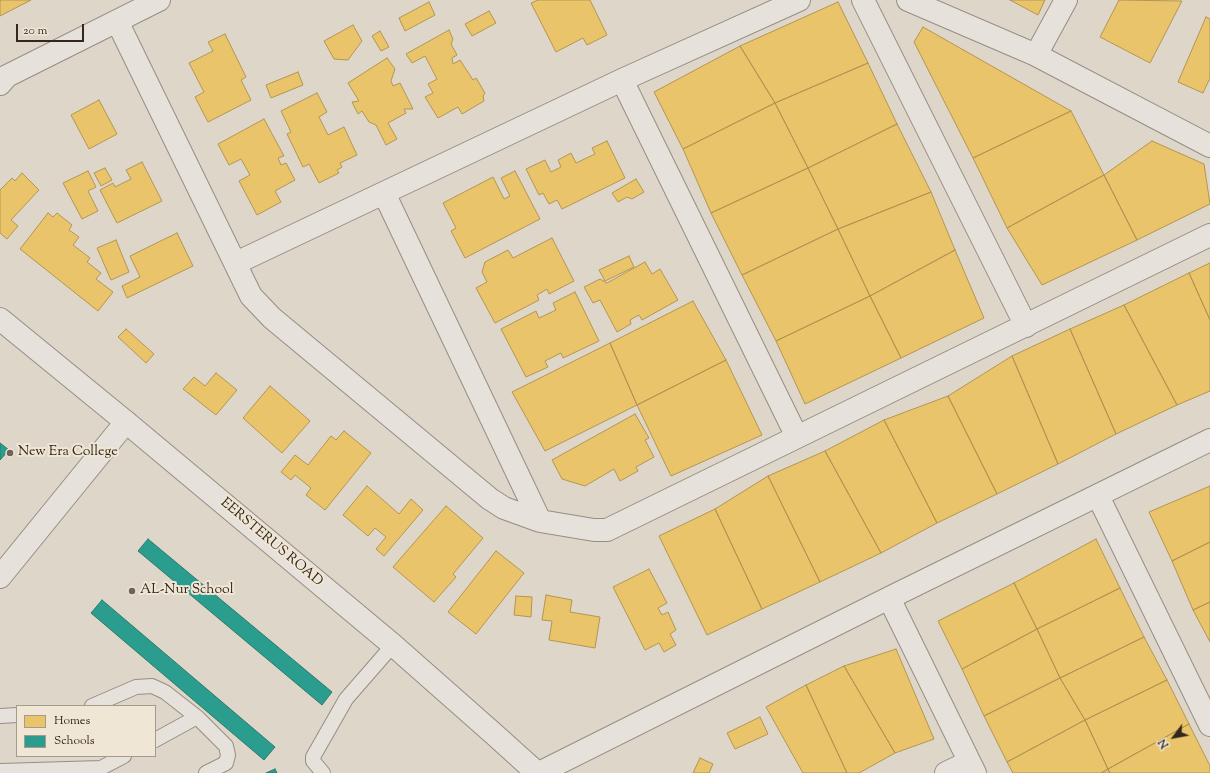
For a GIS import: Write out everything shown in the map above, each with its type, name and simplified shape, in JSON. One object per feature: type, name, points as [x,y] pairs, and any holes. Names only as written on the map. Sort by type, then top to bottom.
[{"type":"street","points":[[2,76],[159,0]]},
{"type":"street","points":[[236,263],[622,80],[799,0]]},
{"type":"street","points":[[863,0],[1026,326]]},
{"type":"street","points":[[908,0],[1036,55],[1210,146]]},
{"type":"street","points":[[1036,55],[1066,0]]},
{"type":"street","points":[[117,21],[251,296],[272,318],[490,499],[504,508],[540,521],[594,530],[607,530],[1210,235]]},
{"type":"street","points":[[622,80],[797,437]]},
{"type":"street","points":[[384,193],[540,521]]},
{"type":"street","name":"EERSTERUS ROAD","points":[[0,319],[393,645],[538,773]]},
{"type":"street","points":[[0,578],[126,422]]},
{"type":"street","points":[[538,773],[1210,440]]},
{"type":"street","points":[[1098,496],[1210,725]]},
{"type":"street","points":[[889,598],[972,767],[946,773]]},
{"type":"lane","points":[[323,773],[313,761],[313,757],[346,699],[393,645]]},
{"type":"lane","points":[[94,705],[136,686],[152,686],[165,692],[197,717],[226,746],[228,755],[226,763],[206,773]]},
{"type":"lane","points":[[0,716],[16,715]]},
{"type":"lane","points":[[156,739],[197,717]]},
{"type":"lane","points":[[0,771],[101,768],[122,757]]},
{"type":"building: Homes","points":[[0,0],[31,0],[0,16]]},
{"type":"building: Homes","points":[[538,0],[590,0],[607,35],[587,45],[583,38],[556,52],[531,3]]},
{"type":"building: Homes","points":[[1010,0],[1045,0],[1038,15]]},
{"type":"building: Homes","points":[[1119,0],[1182,1],[1150,63],[1100,37]]},
{"type":"building: Homes","points":[[429,2],[435,15],[405,31],[399,18]]},
{"type":"building: Homes","points":[[838,2],[868,63],[775,103],[740,46]]},
{"type":"building: Homes","points":[[489,11],[496,23],[472,36],[465,24]]},
{"type":"building: Homes","points":[[1206,17],[1210,19],[1210,80],[1203,93],[1178,82]]},
{"type":"building: Homes","points":[[353,25],[362,41],[348,60],[334,59],[324,41]]},
{"type":"building: Homes","points":[[923,27],[1071,111],[973,158],[914,42]]},
{"type":"building: Homes","points":[[449,30],[453,39],[451,44],[457,55],[452,58],[453,64],[460,60],[473,80],[476,78],[485,93],[483,96],[484,101],[462,114],[458,107],[438,118],[425,97],[433,93],[428,84],[437,79],[425,56],[412,63],[406,54]]},
{"type":"building: Homes","points":[[380,31],[389,47],[381,51],[372,36]]},
{"type":"building: Homes","points":[[225,34],[246,77],[241,80],[251,100],[208,122],[195,97],[204,92],[189,63],[213,51],[208,42]]},
{"type":"building: Homes","points":[[740,46],[775,103],[683,149],[654,92]]},
{"type":"building: Homes","points":[[387,58],[395,69],[391,81],[393,86],[400,83],[413,109],[404,109],[406,113],[388,123],[397,139],[386,145],[376,125],[369,122],[362,111],[358,114],[352,102],[359,101],[348,83]]},
{"type":"building: Homes","points":[[868,63],[897,124],[808,168],[775,103]]},
{"type":"building: Homes","points":[[298,72],[303,85],[271,98],[266,85]]},
{"type":"building: Homes","points":[[317,93],[327,112],[319,117],[328,135],[344,127],[357,155],[340,163],[342,167],[337,170],[339,173],[319,183],[309,164],[303,167],[287,134],[291,132],[281,111]]},
{"type":"building: Homes","points":[[99,100],[117,134],[89,149],[71,115]]},
{"type":"building: Homes","points":[[775,103],[808,168],[711,213],[683,149]]},
{"type":"building: Homes","points":[[1071,111],[1104,175],[1007,228],[973,158]]},
{"type":"building: Homes","points":[[264,119],[284,156],[278,158],[281,165],[286,163],[295,180],[275,191],[281,202],[257,215],[239,181],[250,175],[241,159],[229,165],[218,144]]},
{"type":"building: Homes","points":[[897,124],[931,192],[838,229],[808,168]]},
{"type":"building: Homes","points":[[607,141],[625,178],[562,209],[557,200],[549,204],[543,193],[539,195],[526,169],[545,160],[551,172],[561,167],[558,160],[571,153],[576,163],[595,154],[592,148]]},
{"type":"building: Homes","points":[[1152,141],[1204,164],[1210,204],[1137,240],[1104,175]]},
{"type":"building: Homes","points":[[142,162],[162,201],[117,223],[100,190],[113,183],[115,187],[131,179],[126,170]]},
{"type":"building: Homes","points":[[105,168],[112,180],[101,186],[94,173]]},
{"type":"building: Homes","points":[[808,168],[838,229],[742,275],[711,213]]},
{"type":"building: Homes","points":[[88,171],[96,187],[88,191],[98,211],[82,219],[63,183]]},
{"type":"building: Homes","points":[[515,171],[540,219],[465,258],[451,231],[456,228],[443,203],[493,177],[504,199],[510,196],[501,178]]},
{"type":"building: Homes","points":[[22,173],[39,190],[11,220],[18,226],[7,239],[0,233],[0,190],[12,178],[15,181]]},
{"type":"building: Homes","points":[[1104,175],[1137,240],[1042,285],[1007,228]]},
{"type":"building: Homes","points":[[636,179],[644,192],[632,199],[627,197],[618,202],[612,193]]},
{"type":"building: Homes","points":[[931,192],[955,250],[870,296],[838,229]]},
{"type":"building: Homes","points":[[48,213],[53,217],[57,213],[72,225],[69,230],[79,237],[73,245],[90,258],[87,262],[101,273],[96,279],[113,292],[98,311],[20,249]]},
{"type":"building: Homes","points":[[838,229],[870,296],[776,341],[742,275]]},
{"type":"building: Homes","points":[[177,233],[193,266],[127,298],[122,286],[140,277],[130,256]]},
{"type":"building: Homes","points":[[552,238],[574,281],[549,294],[547,289],[537,295],[539,300],[495,323],[476,288],[487,282],[482,272],[485,262],[508,250],[513,258]]},
{"type":"building: Homes","points":[[116,240],[129,272],[111,280],[97,248]]},
{"type":"building: Homes","points":[[955,250],[984,318],[901,358],[870,296]]},
{"type":"building: Homes","points":[[629,256],[634,267],[605,281],[599,270]]},
{"type":"building: Homes","points":[[645,262],[652,274],[660,269],[678,300],[642,320],[639,315],[630,320],[631,324],[617,332],[600,300],[593,303],[584,287],[600,279],[607,283]]},
{"type":"building: Homes","points":[[1210,263],[1210,320],[1189,273]]},
{"type":"building: Homes","points":[[1189,273],[1210,320],[1210,391],[1177,405],[1124,305]]},
{"type":"building: Homes","points":[[575,292],[599,341],[563,358],[561,353],[545,361],[548,367],[526,377],[501,329],[536,311],[539,318],[556,310],[553,303]]},
{"type":"building: Homes","points":[[870,296],[901,358],[805,404],[776,341]]},
{"type":"building: Homes","points":[[693,301],[726,360],[637,405],[610,343]]},
{"type":"building: Homes","points":[[1124,305],[1177,405],[1116,434],[1070,329]]},
{"type":"building: Homes","points":[[126,329],[154,354],[146,363],[118,337]]},
{"type":"building: Homes","points":[[1070,329],[1116,434],[1058,464],[1012,356]]},
{"type":"building: Homes","points":[[610,343],[637,405],[545,451],[512,392]]},
{"type":"building: Homes","points":[[1012,356],[1058,464],[997,494],[948,396]]},
{"type":"building: Homes","points":[[726,360],[762,435],[671,476],[637,405]]},
{"type":"building: Homes","points":[[216,373],[237,390],[216,415],[183,389],[194,377],[205,386]]},
{"type":"building: Homes","points":[[270,386],[310,421],[282,453],[243,418]]},
{"type":"building: Homes","points":[[948,396],[997,494],[937,523],[884,420]]},
{"type":"building: Homes","points":[[635,414],[649,438],[645,440],[654,457],[636,467],[638,471],[620,481],[614,469],[585,486],[562,479],[552,460]]},
{"type":"building: Homes","points":[[884,420],[937,523],[881,553],[825,451]]},
{"type":"building: Homes","points":[[344,431],[371,453],[325,510],[306,495],[311,488],[295,475],[291,480],[281,472],[295,455],[308,465],[331,436],[336,440]]},
{"type":"building: Homes","points":[[825,451],[881,553],[820,582],[768,476]]},
{"type":"building: Homes","points":[[768,476],[820,582],[762,609],[715,509]]},
{"type":"building: Homes","points":[[367,486],[399,514],[411,499],[423,510],[384,556],[376,549],[386,537],[375,528],[368,536],[343,515]]},
{"type":"building: Homes","points":[[1210,486],[1210,542],[1172,561],[1149,512]]},
{"type":"building: Homes","points":[[446,506],[483,538],[453,574],[456,577],[434,602],[393,567]]},
{"type":"building: Homes","points":[[715,509],[762,609],[707,635],[659,536]]},
{"type":"building: Homes","points":[[1096,539],[1120,588],[1037,629],[1014,583]]},
{"type":"building: Homes","points":[[1210,542],[1210,602],[1193,610],[1172,561]]},
{"type":"building: Homes","points":[[496,551],[524,573],[476,634],[448,612]]},
{"type":"building: Homes","points":[[649,569],[667,603],[658,608],[662,615],[668,612],[676,630],[670,634],[676,645],[664,652],[659,643],[645,650],[613,587]]},
{"type":"building: Homes","points":[[1014,583],[1037,629],[962,669],[938,621]]},
{"type":"building: Homes","points":[[1120,588],[1144,637],[1060,678],[1037,629]]},
{"type":"building: Homes","points":[[546,595],[572,600],[570,612],[600,617],[595,648],[549,640],[552,621],[542,620]]},
{"type":"building: Homes","points":[[516,596],[532,597],[531,617],[514,615]]},
{"type":"building: Homes","points":[[1210,602],[1210,642],[1193,610]]},
{"type":"building: Homes","points":[[1037,629],[1060,678],[984,716],[962,669]]},
{"type":"building: Homes","points":[[1144,637],[1167,680],[1085,720],[1060,678]]},
{"type":"building: Homes","points":[[896,649],[934,739],[895,753],[844,666]]},
{"type":"building: Homes","points":[[844,666],[895,753],[859,773],[847,773],[806,685]]},
{"type":"building: Homes","points":[[1060,678],[1085,720],[1007,762],[984,716]]},
{"type":"building: Homes","points":[[1167,680],[1189,724],[1108,769],[1085,720]]},
{"type":"building: Homes","points":[[806,685],[847,773],[803,773],[766,707]]},
{"type":"building: Homes","points":[[760,717],[768,734],[735,749],[727,733]]},
{"type":"building: Homes","points":[[1085,720],[1108,769],[1101,773],[1013,773],[1007,762]]},
{"type":"building: Homes","points":[[1189,724],[1210,766],[1210,773],[1110,773],[1108,769]]},
{"type":"building: Homes","points":[[700,758],[713,764],[709,773],[693,773]]},
{"type":"building: Homes","points":[[1108,769],[1110,773],[1101,773]]},
{"type":"building: Schools","points":[[0,443],[9,450],[0,460]]},
{"type":"building: Schools","points":[[148,539],[332,692],[322,705],[138,551]]},
{"type":"building: Schools","points":[[102,600],[275,747],[264,760],[91,613]]},
{"type":"building: Schools","points":[[275,769],[277,773],[266,773]]},
{"type":"place","name":"New Era College","points":[[10,453]]},
{"type":"place","name":"AL-Nur School","points":[[132,591]]}]
